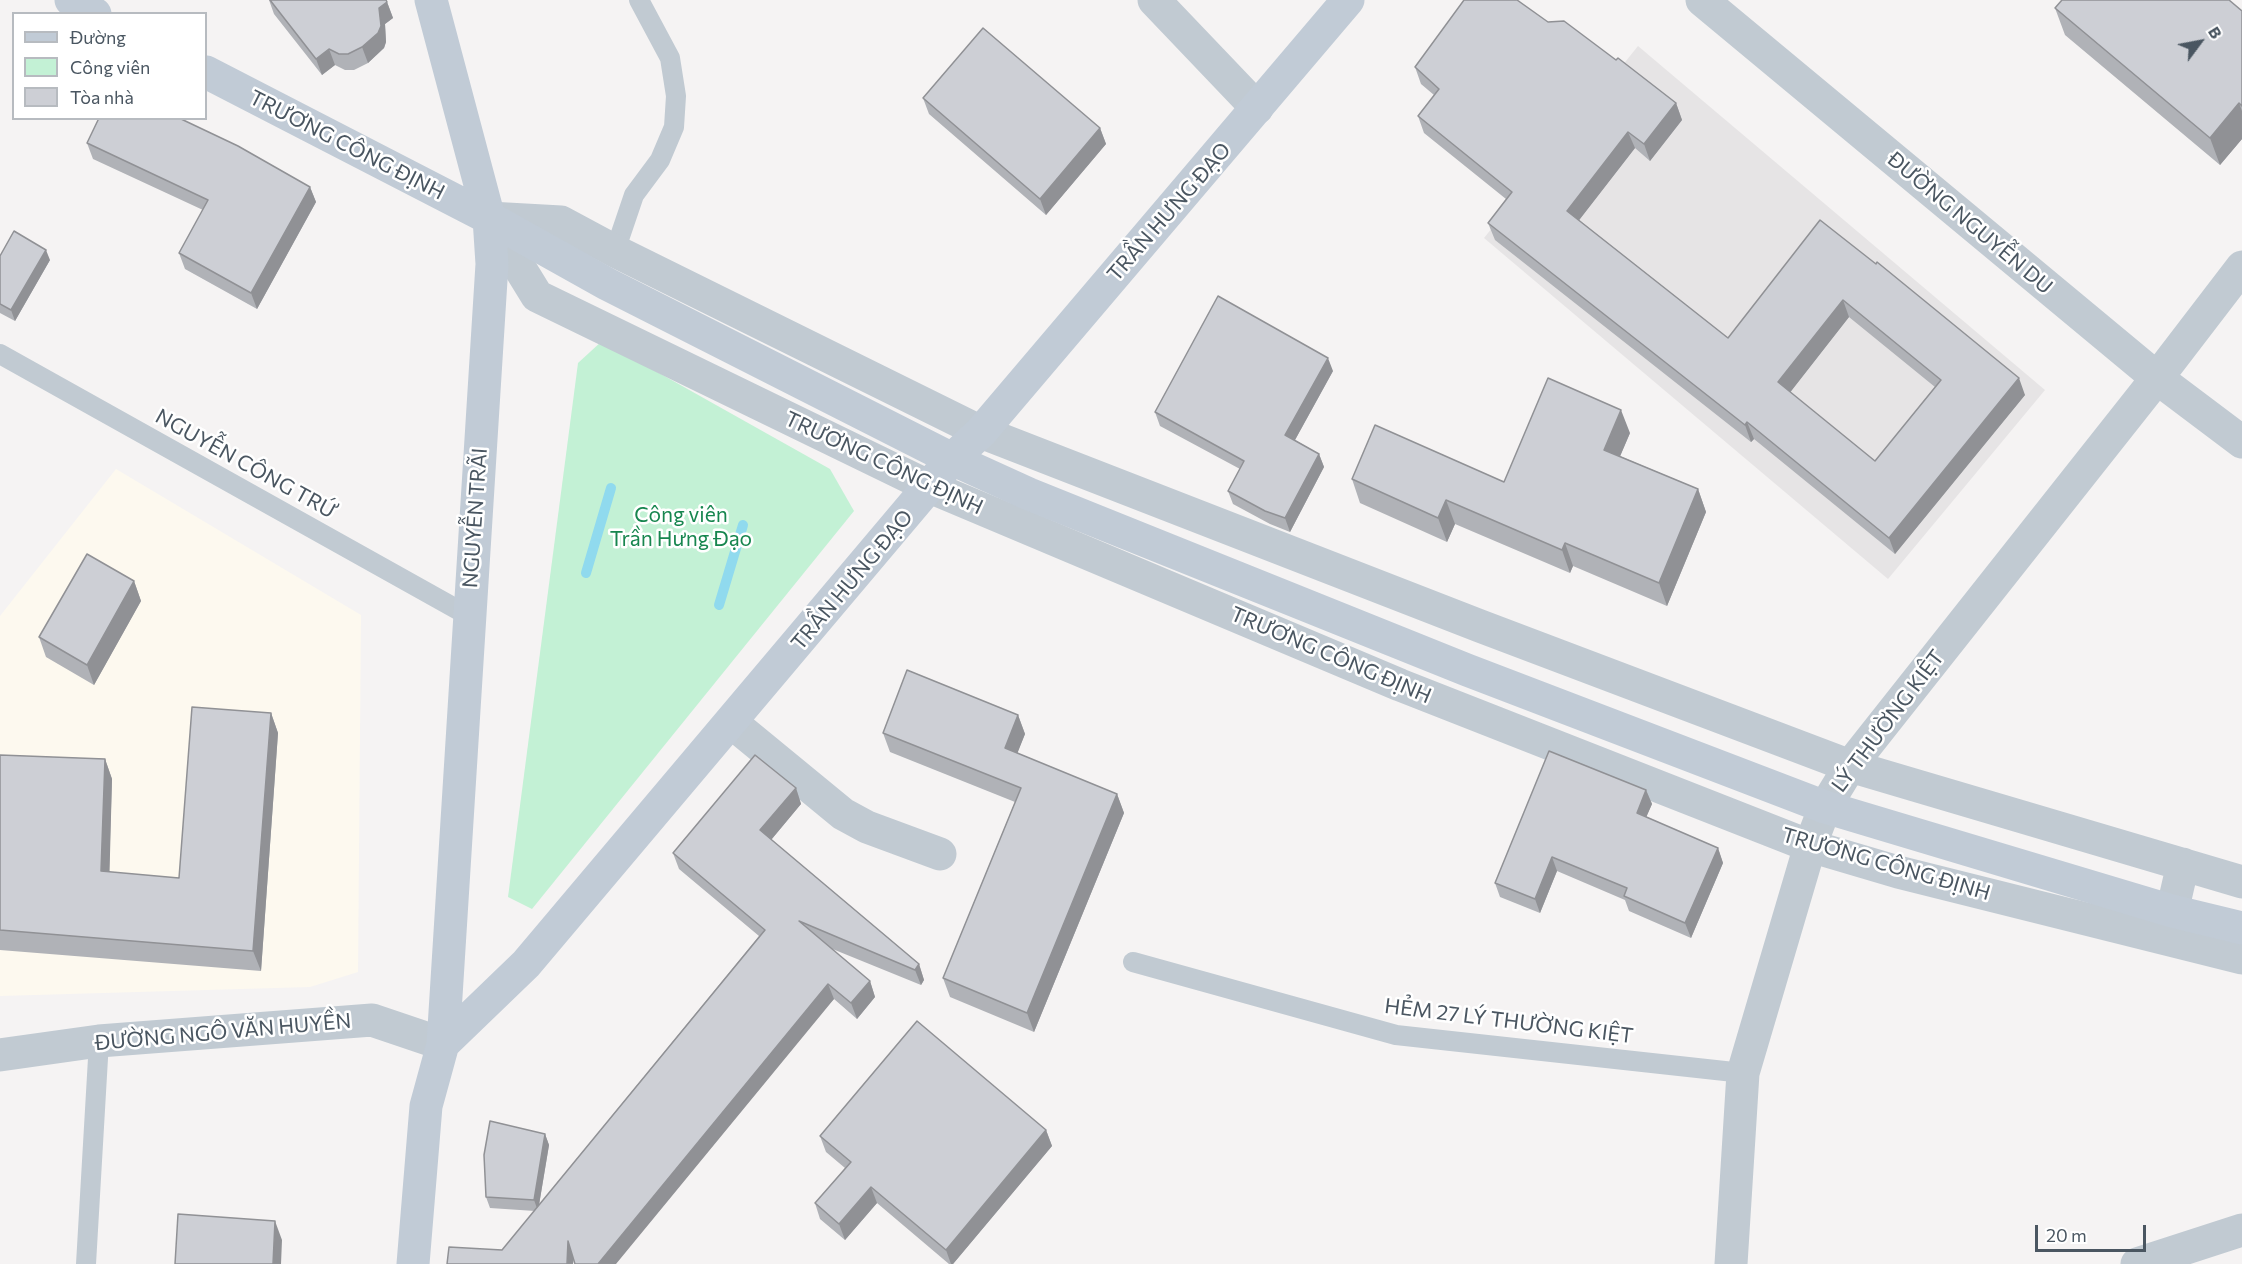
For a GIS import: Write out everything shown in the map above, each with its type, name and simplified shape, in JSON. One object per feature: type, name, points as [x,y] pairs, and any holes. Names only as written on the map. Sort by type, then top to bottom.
[{"type":"main road","points":[[71,0],[92,12]]},
{"type":"main road","name":"NGUYỄN TRÃI","points":[[413,1264],[426,1106],[442,1044],[492,264],[489,218],[431,0]]},
{"type":"main road","name":"TRẦN HƯNG ĐẠO","points":[[442,1044],[525,964],[952,459],[981,432],[1348,0]]},
{"type":"main road","name":"TRƯƠNG CÔNG ĐỊNH","points":[[207,73],[489,218],[608,284],[952,459],[1029,494],[1480,675],[1825,807],[2169,925],[2242,928]]},
{"type":"street","points":[[1154,0],[1257,108]]},
{"type":"street","name":"ĐƯỜNG NGUYỄN DU","points":[[1702,0],[2157,378],[2242,442]]},
{"type":"street","name":"TRƯƠNG CÔNG ĐỊNH","points":[[489,218],[561,222],[981,432],[1480,626],[1850,766],[2242,882]]},
{"type":"street","name":"TRƯƠNG CÔNG ĐỊNH","points":[[489,218],[537,296],[930,487],[1480,717],[1810,846],[1898,872],[2169,925],[2242,958]]},
{"type":"street","name":"LÝ THƯỜNG KIỆT","points":[[1731,1264],[1743,1073],[1810,846],[1825,807],[1850,766],[2242,267]]},
{"type":"street","points":[[1480,626],[1480,717]]},
{"type":"street","points":[[731,722],[843,814],[867,827],[940,854]]},
{"type":"street","points":[[2169,925],[2183,864]]},
{"type":"street","name":"ĐƯỜNG NGÔ VĂN HUYỀN","points":[[0,1055],[99,1041],[372,1020],[442,1044]]},
{"type":"street","points":[[2138,1264],[2242,1230]]},
{"type":"lane","points":[[615,251],[634,195],[660,160],[674,127],[676,96],[670,58],[639,0]]},
{"type":"lane","name":"NGUYỄN CÔNG TRỨ","points":[[0,354],[469,616]]},
{"type":"lane","name":"HẺM 27 LÝ THƯỜNG KIỆT","points":[[1133,962],[1396,1035],[1743,1073]]},
{"type":"lane","points":[[86,1264],[99,1041]]},
{"type":"shaded area","points":[[1638,46],[2045,390],[1888,579],[1484,238]]},
{"type":"shaded area","points":[[116,469],[361,615],[358,972],[310,987],[0,996],[0,616]]},
{"type":"green space","name":"Công viên Trần Hưng Đạo","points":[[602,341],[830,469],[854,511],[532,909],[508,897],[578,363]]},
{"type":"building","points":[[270,0],[386,0],[387,2],[379,8],[381,26],[378,33],[362,47],[348,54],[339,54],[329,49],[316,59]]},
{"type":"building","points":[[1464,0],[1517,0],[1548,22],[1564,21],[1616,60],[1618,58],[1676,103],[1644,144],[1628,132],[1567,211],[1728,338],[1820,220],[1876,264],[1877,262],[2019,378],[1889,538],[1747,422],[1745,425],[1488,223],[1512,192],[1418,116],[1439,89],[1415,67]],"holes":[[[1843,300],[1941,380],[1875,461],[1778,382]]]},
{"type":"building","points":[[2062,0],[2229,0],[2242,11],[2242,106],[2239,103],[2210,138],[2055,8]]},
{"type":"building","points":[[983,28],[1100,128],[1040,199],[923,98]]},
{"type":"building","points":[[98,120],[183,120],[238,146],[310,187],[251,293],[179,253],[208,200],[87,143]]},
{"type":"building","points":[[14,231],[46,250],[11,310],[0,304],[0,256]]},
{"type":"building","points":[[1218,296],[1328,358],[1285,435],[1319,454],[1285,518],[1265,511],[1228,491],[1244,461],[1155,412]]},
{"type":"building","points":[[1548,378],[1621,410],[1604,450],[1698,489],[1659,583],[1565,543],[1562,550],[1446,500],[1438,518],[1352,479],[1375,425],[1504,482]]},
{"type":"building","points":[[87,554],[134,581],[87,665],[39,637]]},
{"type":"building","points":[[907,670],[1018,715],[1005,748],[1117,794],[1027,1013],[943,978],[1021,788],[883,733]]},
{"type":"building","points":[[192,707],[271,713],[253,951],[0,930],[0,755],[105,759],[101,871],[179,878]]},
{"type":"building","points":[[1549,751],[1646,790],[1637,813],[1718,848],[1685,923],[1624,896],[1627,888],[1552,857],[1535,899],[1495,883]]},
{"type":"building","points":[[755,755],[796,788],[760,830],[919,964],[915,970],[799,921],[870,981],[851,1003],[828,984],[598,1264],[575,1264],[568,1241],[567,1264],[447,1264],[449,1247],[502,1250],[765,930],[673,853]]},
{"type":"building","points":[[917,1021],[1046,1130],[946,1250],[871,1187],[839,1224],[815,1203],[851,1162],[820,1136]]},
{"type":"building","points":[[490,1121],[545,1134],[534,1200],[486,1197],[484,1155]]},
{"type":"building","points":[[178,1214],[275,1221],[273,1264],[175,1264]]},
{"type":"waterway","points":[[586,573],[611,488]]},
{"type":"waterway","points":[[719,605],[743,525]]}]
